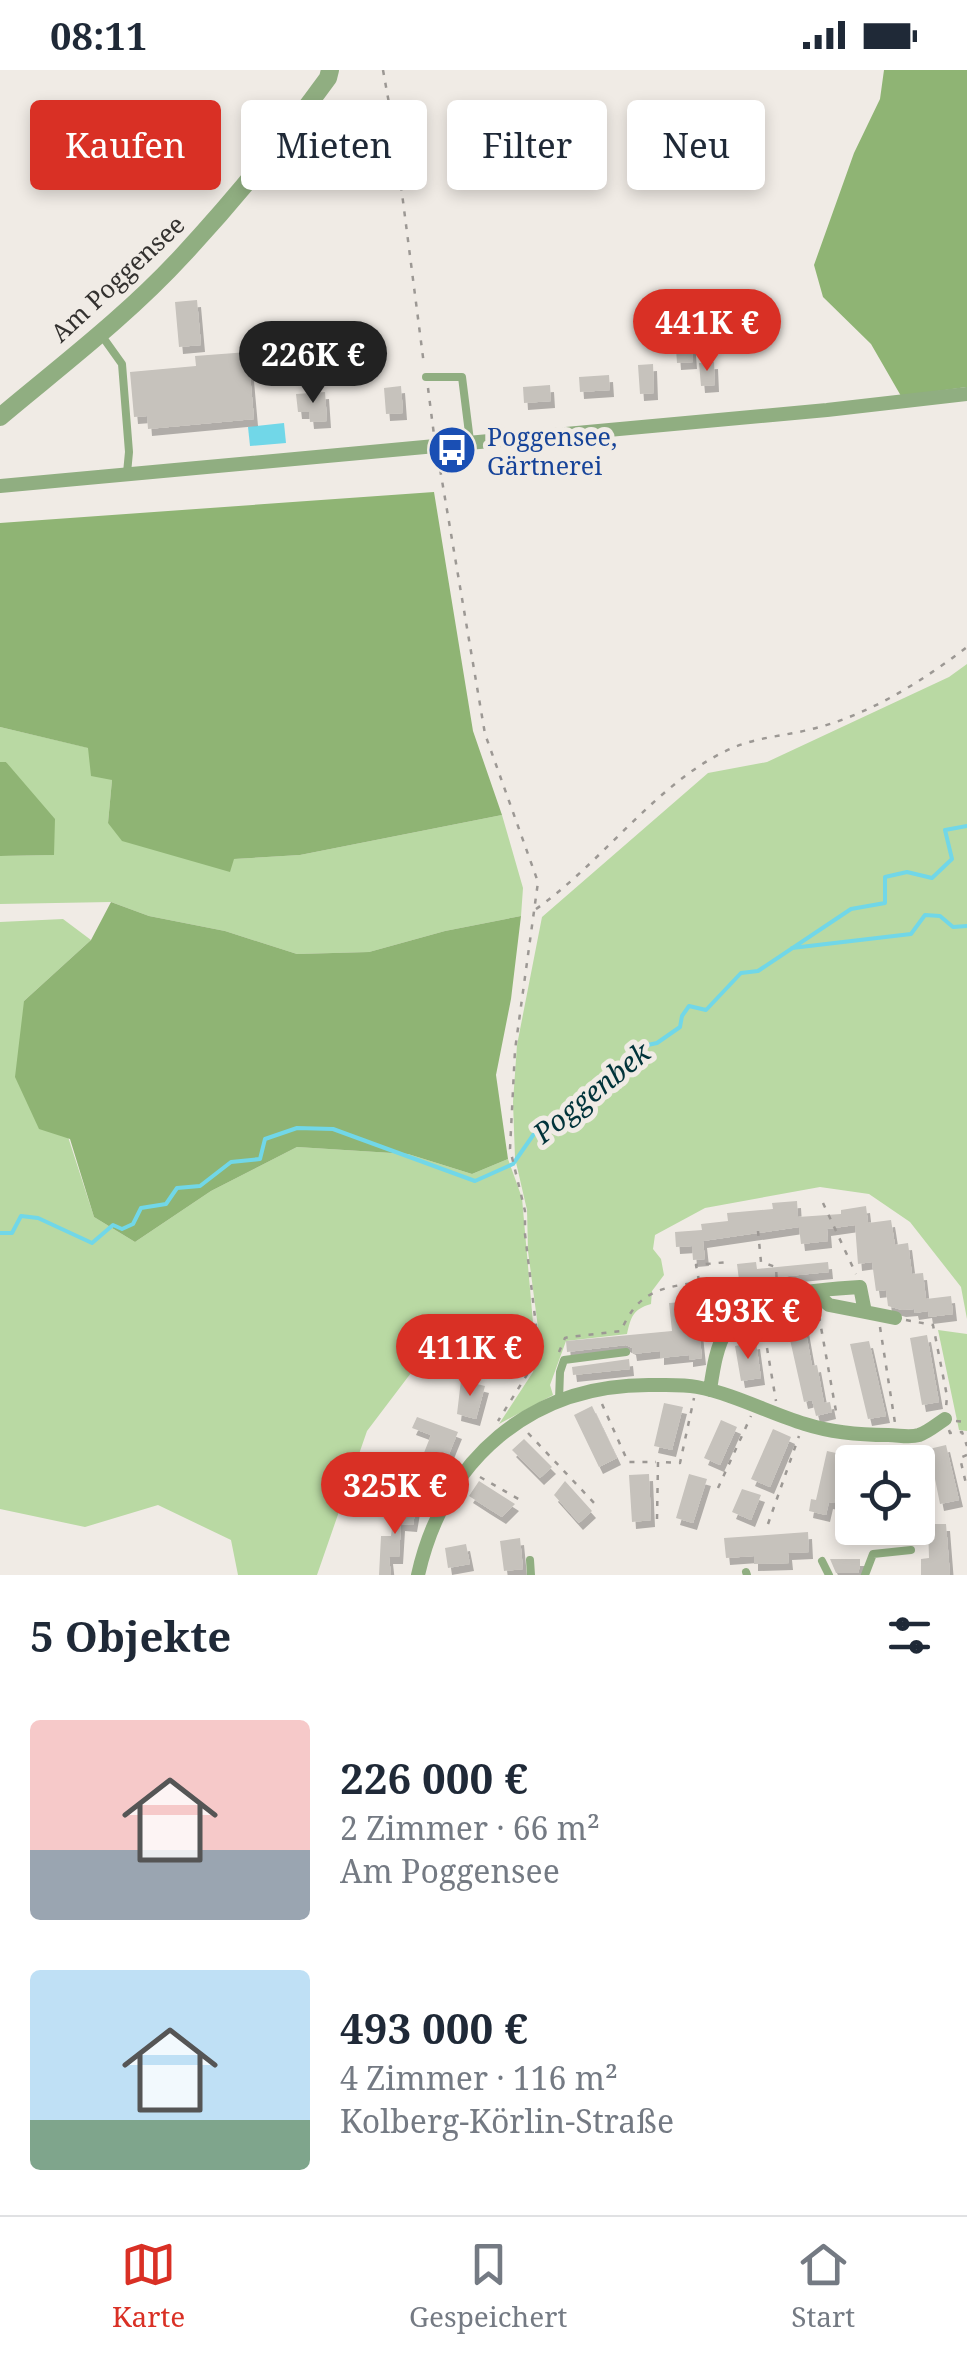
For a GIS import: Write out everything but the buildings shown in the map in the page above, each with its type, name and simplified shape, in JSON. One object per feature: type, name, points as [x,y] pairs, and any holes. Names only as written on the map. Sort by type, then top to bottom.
[{"type":"street","name":"Am Poggensee","points":[[0,417],[182,257],[287,134],[330,70]]},
{"type":"street","points":[[0,486],[967,394]]},
{"type":"street","points":[[703,1388],[728,1326],[751,1307],[778,1298],[860,1287],[872,1314]]},
{"type":"street","points":[[815,1293],[828,1306],[895,1318]]},
{"type":"street","points":[[418,1575],[426,1540],[466,1468],[486,1446],[517,1421],[559,1400],[595,1389],[627,1384],[703,1388],[803,1424],[848,1434],[923,1434],[945,1420]]},
{"type":"lane","points":[[98,333],[122,364],[130,452],[127,474]]},
{"type":"lane","points":[[426,377],[462,376],[470,441]]},
{"type":"lane","points":[[559,1400],[564,1360],[626,1352]]},
{"type":"lane","points":[[866,1575],[873,1554],[910,1550]]},
{"type":"lane","points":[[530,1560],[531,1575]]},
{"type":"lane","points":[[822,1561],[829,1575]]},
{"type":"path","points":[[382,70],[394,131],[436,445],[486,734],[538,882],[515,1050],[510,1149],[526,1211],[525,1234],[537,1334],[533,1366],[497,1423]]},
{"type":"path","points":[[534,910],[562,891],[660,796],[730,749],[854,716],[926,676],[967,647]]},
{"type":"path","points":[[823,1203],[860,1287]]},
{"type":"path","points":[[758,1231],[761,1262],[776,1267],[778,1298]]},
{"type":"path","points":[[714,1361],[707,1351],[696,1265],[728,1262]]},
{"type":"path","points":[[565,1338],[622,1331],[628,1314],[658,1288],[699,1282]]},
{"type":"path","points":[[815,1293],[848,1434],[847,1445]]},
{"type":"path","points":[[872,1314],[896,1435]]},
{"type":"path","points":[[895,1318],[933,1324],[947,1396],[945,1420],[950,1434],[962,1432],[967,1446]]},
{"type":"path","points":[[768,1348],[778,1413]]},
{"type":"path","points":[[595,1389],[628,1462],[680,1463],[703,1388]]},
{"type":"path","points":[[718,1488],[756,1406]]},
{"type":"path","points":[[517,1421],[597,1506]]},
{"type":"path","points":[[768,1524],[803,1424]]},
{"type":"path","points":[[967,1455],[960,1458],[967,1488]]},
{"type":"path","points":[[657,1520],[658,1462]]},
{"type":"path","points":[[466,1468],[522,1501]]},
{"type":"green space","points":[[884,70],[967,70],[967,387],[901,396],[871,344],[823,297],[814,265],[854,153],[880,99]]},
{"type":"green space","points":[[434,492],[473,731],[502,815],[300,855],[234,859],[230,872],[122,841],[108,823],[112,780],[91,776],[88,748],[0,727],[0,523]]},
{"type":"green space","points":[[967,664],[967,1319],[961,1287],[910,1222],[869,1194],[820,1187],[705,1208],[655,1235],[653,1249],[661,1259],[664,1275],[652,1291],[651,1304],[634,1314],[627,1334],[566,1341],[550,1385],[553,1395],[499,1424],[533,1372],[539,1335],[527,1210],[515,1158],[513,1102],[517,1045],[542,917],[708,773],[767,762],[949,677]]},
{"type":"green space","points":[[0,727],[89,748],[112,780],[108,823],[234,859],[300,855],[502,815],[523,888],[521,916],[369,952],[297,954],[225,931],[149,916],[111,902],[0,904],[0,856],[53,855],[6,762],[0,762]]},
{"type":"green space","points":[[0,762],[6,762],[55,819],[54,855],[0,856]]},
{"type":"green space","points":[[111,902],[149,916],[225,931],[297,954],[369,952],[521,916],[511,999],[496,1075],[508,1159],[472,1174],[408,1154],[297,1147],[211,1191],[135,1242],[94,1217],[70,1139],[39,1129],[15,1077],[24,1001],[91,940]]},
{"type":"green space","points":[[63,919],[91,940],[24,1001],[94,1217],[135,1242],[211,1191],[297,1147],[408,1154],[472,1174],[508,1159],[522,1198],[534,1334],[417,1365],[367,1431],[317,1575],[238,1575],[231,1540],[158,1505],[85,1527],[0,1509],[0,922]]},
{"type":"green space","points":[[938,1330],[967,1334],[967,1431],[959,1430]]},
{"type":"water","points":[[284,423],[286,443],[250,446],[248,427]]},
{"type":"waterway","name":"Poggenbek","points":[[0,1233],[12,1233],[21,1216],[38,1218],[92,1243],[113,1225],[122,1229],[133,1224],[141,1208],[166,1204],[177,1188],[200,1186],[231,1162],[260,1159],[265,1139],[297,1128],[333,1129],[475,1181],[513,1164],[536,1131],[567,1110],[581,1093],[618,1076],[643,1046],[657,1043],[680,1027],[689,1006],[706,1010],[741,973],[758,971],[851,909],[885,903],[885,877],[907,872],[932,878],[952,859],[945,830],[967,826]]},
{"type":"waterway","points":[[792,948],[911,934],[925,915],[940,916],[953,927],[967,926]]},
{"type":"place","name":"Poggensee, Gärtnerei","points":[[452,450]]}]
